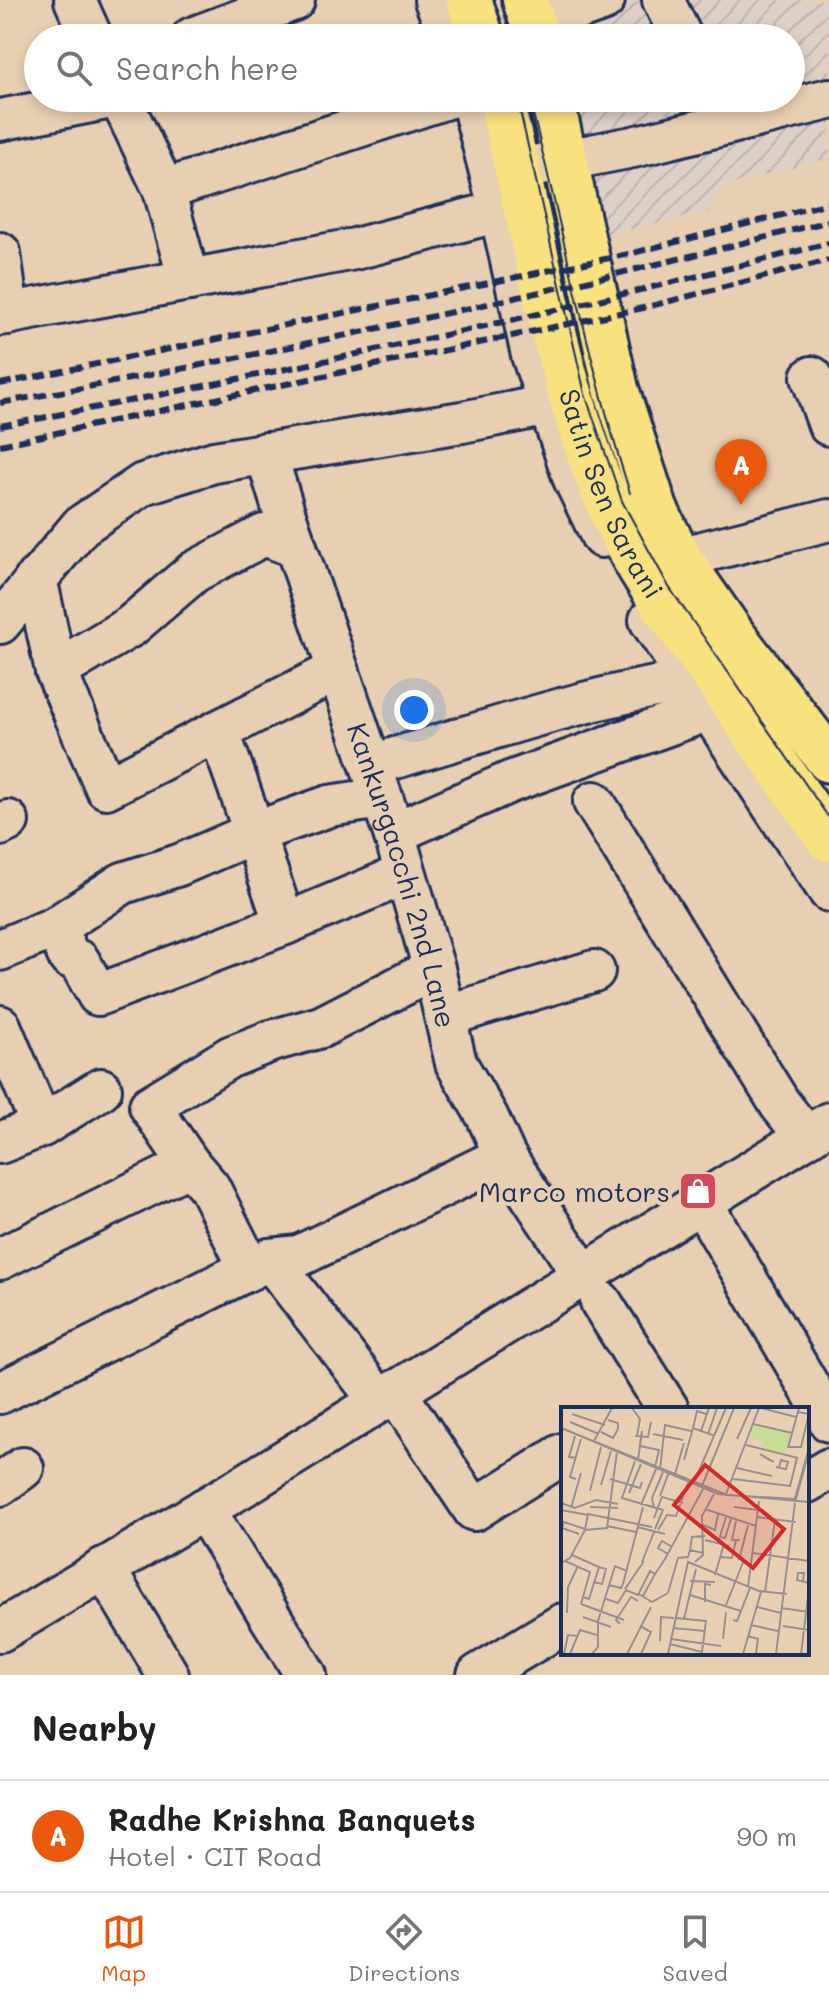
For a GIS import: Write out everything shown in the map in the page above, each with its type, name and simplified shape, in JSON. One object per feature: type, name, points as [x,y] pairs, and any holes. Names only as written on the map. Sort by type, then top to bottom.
[{"type":"main road","points":[[469,0],[477,24]]},
{"type":"main road","name":"Satin Sen Sarani","points":[[504,112],[569,391],[591,462],[623,537],[667,609],[829,839]]},
{"type":"main road","name":"Satin Sen Sarani","points":[[554,112],[616,389],[655,509],[679,558],[734,637],[829,760]]},
{"type":"street","points":[[75,0],[86,24]]},
{"type":"street","points":[[230,24],[294,0]]},
{"type":"street","points":[[435,0],[444,24]]},
{"type":"street","points":[[532,21],[604,0]]},
{"type":"street","points":[[663,0],[675,24]]},
{"type":"street","points":[[805,102],[829,99]]},
{"type":"street","points":[[0,120],[41,112]]},
{"type":"street","points":[[127,112],[164,190],[189,280]]},
{"type":"street","points":[[164,190],[404,112]]},
{"type":"street","points":[[475,112],[532,355],[574,479],[619,572],[829,891]]},
{"type":"street","points":[[519,169],[633,147],[716,112]]},
{"type":"street","points":[[0,253],[4,314],[355,249],[500,211]]},
{"type":"street","points":[[812,377],[829,425]]},
{"type":"street","points":[[2,614],[81,526],[143,484],[214,462],[549,405]]},
{"type":"street","name":"Kankurgacchi 2nd Lane","points":[[266,453],[382,799],[434,969],[456,1063],[487,1116],[505,1156],[592,1288],[653,1404]]},
{"type":"street","points":[[679,558],[829,520]]},
{"type":"street","points":[[56,671],[131,626],[194,572],[264,535],[296,547]]},
{"type":"street","points":[[36,578],[56,671],[106,788],[338,670]]},
{"type":"street","points":[[382,799],[581,705],[657,686],[700,696]]},
{"type":"street","points":[[0,950],[56,927],[123,883],[179,865],[253,833],[329,806],[510,782],[700,696]]},
{"type":"street","points":[[218,731],[239,783],[285,924]]},
{"type":"street","points":[[0,1631],[387,1396],[592,1288],[702,1203],[818,1130],[780,1104],[594,802]]},
{"type":"street","points":[[56,927],[69,957],[79,961],[98,995],[285,924],[405,874]]},
{"type":"street","points":[[434,969],[321,1027],[230,1057],[150,1106],[260,1264],[387,1396],[474,1510],[561,1455]]},
{"type":"street","points":[[445,1016],[594,971]]},
{"type":"street","points":[[3,1043],[42,1126]]},
{"type":"street","points":[[0,1143],[42,1126],[101,1089]]},
{"type":"street","points":[[0,1393],[260,1264],[299,1256],[505,1156]]},
{"type":"street","points":[[0,1259],[190,1165]]},
{"type":"street","points":[[702,1203],[829,1421]]},
{"type":"street","points":[[809,1481],[829,1469]]},
{"type":"street","points":[[204,1509],[306,1675]]},
{"type":"street","points":[[104,1568],[168,1675]]},
{"type":"street","points":[[478,1675],[561,1625]]},
{"type":"shaded area","points":[[626,0],[829,0],[829,158],[721,187],[707,213],[608,234],[571,112],[805,112],[805,24],[569,24],[586,13]]},
{"type":"tram line","points":[[500,0],[509,24]]},
{"type":"tram line","points":[[520,112],[585,394],[622,501],[669,587],[829,818]]},
{"type":"tram line","points":[[532,112],[589,349],[630,493]]},
{"type":"railway","points":[[0,384],[629,254],[829,203]]},
{"type":"railway","points":[[0,403],[416,320],[829,221]]},
{"type":"railway","points":[[0,426],[416,341],[829,243]]},
{"type":"railway","points":[[0,445],[643,308],[829,260]]},
{"type":"place","name":"Radhe Krishna Banquets","points":[[741,505]]},
{"type":"place","name":"Marco motors","points":[[698,1191]]}]
